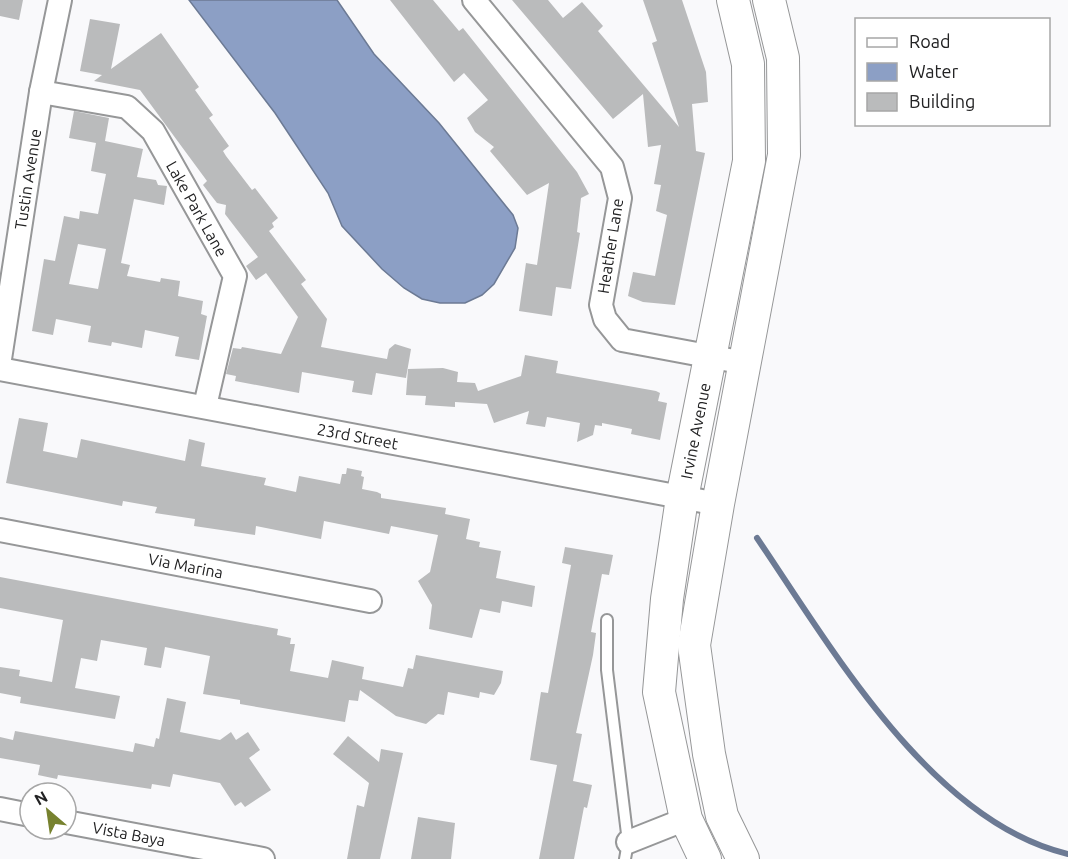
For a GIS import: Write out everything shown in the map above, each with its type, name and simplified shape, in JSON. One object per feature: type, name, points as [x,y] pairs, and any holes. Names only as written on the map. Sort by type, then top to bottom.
[{"type":"main road","name":"Irvine Avenue","points":[[705,859],[686,819],[659,692],[667,599],[682,498],[748,161],[748,64],[733,0]]},
{"type":"main road","points":[[743,859],[722,816],[710,754],[694,645],[718,504],[784,155],[783,58],[769,0]]},
{"type":"street","name":"Tustin Avenue","points":[[0,359],[41,92],[60,0]]},
{"type":"street","name":"Heather Lane","points":[[474,0],[612,167],[620,198],[601,305],[611,330],[622,340],[745,363]]},
{"type":"street","name":"Lake Park Lane","points":[[41,92],[127,107],[153,131],[235,276],[205,406]]},
{"type":"street","name":"23rd Street","points":[[0,369],[718,504]]},
{"type":"street","name":"Via Marina","points":[[0,530],[370,601]]},
{"type":"street","points":[[0,809],[18,813]]},
{"type":"street","points":[[627,850],[686,819]]},
{"type":"street","name":"Vista Baya","points":[[78,824],[263,859]]},
{"type":"lane","points":[[607,620],[607,670],[627,850]]},
{"type":"water","points":[[189,0],[337,0],[374,54],[439,123],[513,215],[518,228],[515,248],[494,284],[482,295],[465,303],[440,303],[422,299],[404,288],[382,269],[342,226],[328,193],[275,113]]},
{"type":"building","points":[[0,0],[23,0],[19,20],[0,16]]},
{"type":"building","points":[[390,0],[433,0],[459,31],[463,28],[577,172],[589,194],[581,198],[577,232],[580,233],[571,289],[556,287],[552,316],[519,311],[526,263],[537,265],[549,183],[527,195],[490,151],[494,147],[475,132],[467,118],[488,100],[464,73],[454,82]]},
{"type":"building","points":[[512,0],[548,0],[563,18],[582,2],[603,26],[598,31],[679,127],[652,43],[657,41],[643,0],[682,0],[706,72],[708,102],[692,104],[696,151],[705,153],[675,305],[643,302],[628,296],[633,272],[655,276],[667,215],[656,211],[661,185],[654,184],[661,145],[648,147],[643,94],[613,119]]},
{"type":"building","points":[[90,19],[120,24],[111,69],[161,33],[199,87],[195,90],[213,115],[209,118],[229,146],[223,151],[226,156],[252,190],[255,188],[278,218],[272,223],[274,227],[269,231],[306,280],[301,284],[327,319],[321,347],[387,359],[389,349],[395,344],[411,349],[406,378],[376,373],[372,395],[352,392],[354,381],[302,372],[299,393],[235,381],[236,376],[226,374],[233,348],[241,349],[242,347],[281,354],[298,317],[266,273],[256,280],[246,266],[258,257],[225,214],[226,205],[217,203],[203,185],[207,181],[140,90],[94,81],[102,75],[80,71]]},
{"type":"building","points":[[74,111],[109,118],[105,141],[143,149],[137,177],[156,180],[158,185],[167,186],[164,205],[134,199],[121,263],[130,265],[127,276],[160,282],[161,278],[180,281],[178,296],[203,301],[201,314],[207,316],[199,360],[175,356],[179,337],[145,330],[142,348],[112,342],[111,346],[88,342],[91,326],[56,319],[53,335],[32,331],[44,259],[55,261],[64,216],[79,219],[80,211],[98,214],[106,174],[91,171],[96,143],[69,138]],"holes":[[[78,244],[106,249],[98,289],[69,284]]]},
{"type":"building","points":[[525,355],[558,361],[556,373],[660,393],[658,401],[667,403],[660,440],[631,434],[632,429],[602,423],[602,426],[595,425],[593,435],[577,442],[580,423],[547,417],[545,427],[526,424],[529,411],[494,423],[487,404],[455,402],[455,407],[425,405],[426,396],[406,395],[408,369],[443,368],[458,372],[457,382],[475,383],[478,391],[521,376]]},
{"type":"building","points":[[19,418],[48,423],[43,451],[77,458],[81,439],[185,461],[189,439],[205,443],[201,466],[266,478],[264,485],[296,492],[299,476],[340,484],[342,474],[346,474],[347,468],[362,471],[361,476],[364,477],[362,489],[377,492],[381,494],[381,498],[446,508],[445,514],[470,519],[466,539],[480,542],[479,547],[501,551],[496,578],[535,586],[532,607],[502,601],[500,613],[480,609],[472,638],[429,629],[432,605],[418,581],[430,572],[438,535],[391,526],[389,534],[324,521],[321,539],[256,526],[255,535],[194,526],[195,519],[155,513],[157,507],[123,501],[122,506],[6,483]]},
{"type":"building","points":[[565,547],[613,555],[609,575],[602,574],[591,632],[596,633],[593,655],[576,733],[582,734],[573,781],[592,785],[587,808],[584,807],[574,859],[539,859],[557,765],[530,760],[541,692],[548,693],[571,565],[562,563]]},
{"type":"building","points":[[0,577],[278,629],[277,635],[291,638],[290,644],[295,644],[290,671],[328,678],[332,660],[364,667],[362,679],[403,687],[408,668],[413,669],[416,655],[503,671],[501,683],[494,695],[480,692],[479,698],[448,692],[444,715],[438,714],[426,724],[396,716],[360,690],[358,701],[349,700],[345,722],[240,704],[240,700],[203,694],[210,656],[165,647],[161,668],[144,665],[147,648],[101,640],[97,661],[81,658],[75,688],[120,696],[115,719],[20,703],[21,697],[0,693],[0,667],[20,670],[19,676],[52,682],[63,620],[0,608]]},
{"type":"building","points":[[167,698],[186,702],[180,732],[220,740],[231,732],[236,740],[248,732],[260,750],[249,758],[271,790],[245,807],[241,802],[235,806],[220,783],[173,774],[170,787],[152,784],[151,789],[58,775],[57,779],[38,775],[40,765],[0,758],[0,737],[13,740],[15,731],[133,752],[135,743],[154,747],[156,738],[159,739]]},
{"type":"building","points":[[348,736],[379,762],[381,749],[403,753],[380,859],[347,859],[357,805],[364,807],[369,783],[333,754]]},
{"type":"building","points":[[418,817],[455,823],[451,859],[411,859]]},
{"type":"waterway","points":[[757,538],[852,677],[889,725],[929,769],[972,806],[1018,836],[1068,854]]}]
